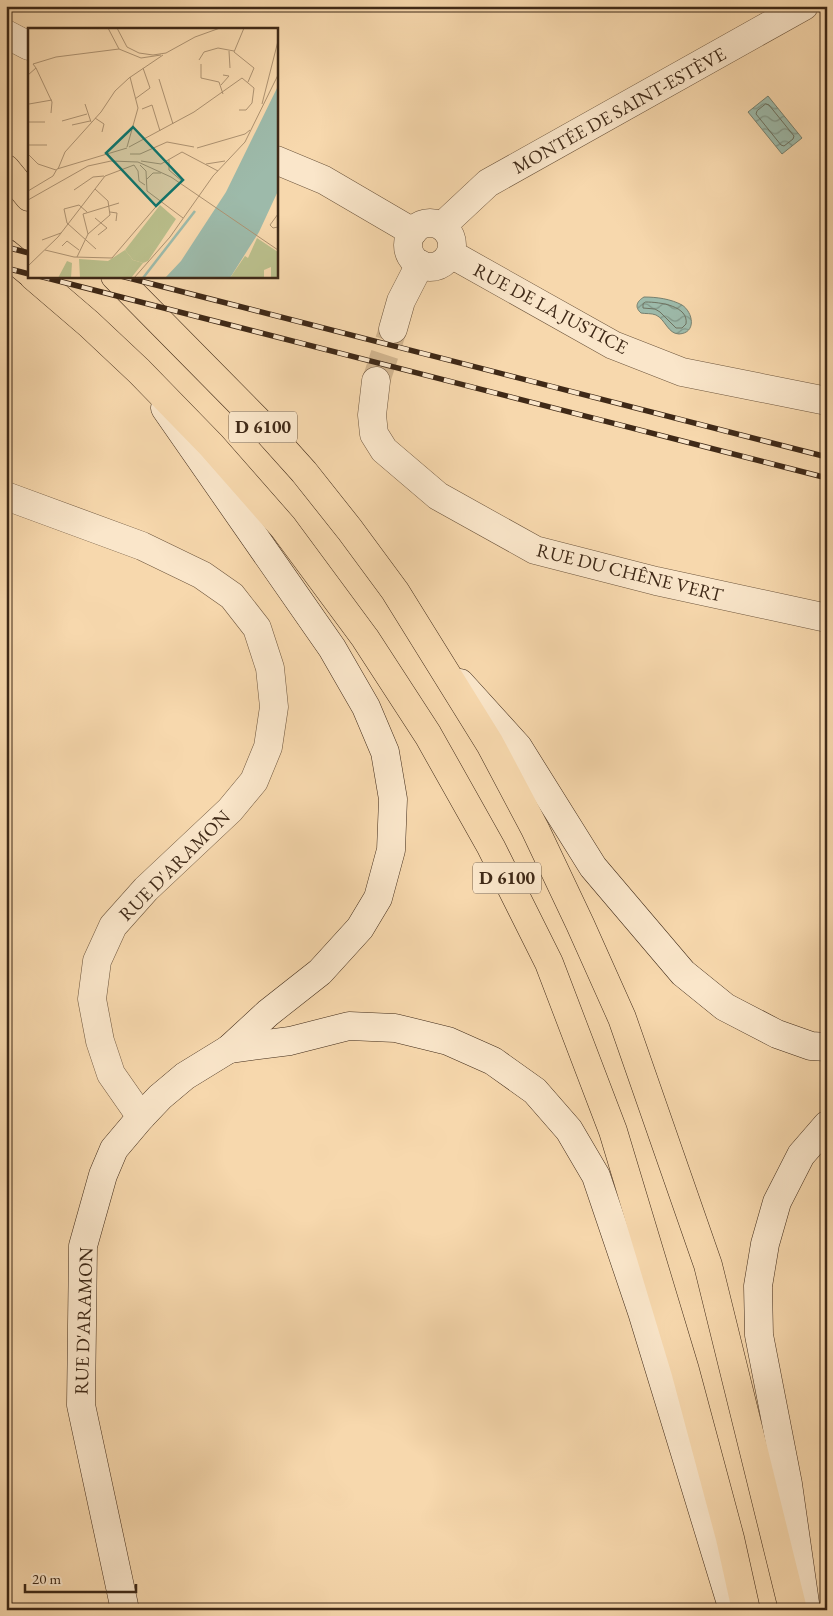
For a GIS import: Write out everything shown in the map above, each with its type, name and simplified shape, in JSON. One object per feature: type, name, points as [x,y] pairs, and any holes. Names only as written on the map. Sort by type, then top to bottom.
[{"type":"main road","name":"MONTÉE DE SAINT-ESTÈVE","points":[[442,226],[488,183],[804,6]]},
{"type":"main road","points":[[6,34],[28,45]]},
{"type":"main road","points":[[278,161],[324,180],[412,232]]},
{"type":"main road","points":[[6,169],[28,196]]},
{"type":"main road","points":[[6,184],[28,200]]},
{"type":"main road","points":[[426,223],[442,226],[450,234],[452,244],[450,254],[444,262],[435,267],[420,264],[410,252],[408,242],[412,232],[426,223]]},
{"type":"main road","points":[[6,253],[28,271]]},
{"type":"main road","name":"RUE DE LA JUSTICE","points":[[450,254],[613,345],[682,372],[827,401]]},
{"type":"main road","points":[[393,329],[401,301],[420,264]]},
{"type":"main road","name":"D 6100","points":[[35,278],[89,324],[139,371],[211,445],[283,527],[365,638],[428,735],[491,847],[549,963],[613,1131],[685,1370],[730,1538],[746,1610]]},
{"type":"main road","name":"D 6100","points":[[117,278],[259,422],[304,472],[350,530],[395,592],[490,744],[535,829],[622,1018],[708,1265],[793,1610]]},
{"type":"main road","points":[[139,371],[332,648],[366,707],[385,752],[394,799],[391,850],[378,898],[360,928],[320,972],[268,1012],[229,1049],[185,1076],[140,1117]]},
{"type":"main road","name":"RUE DU CHÊNE VERT","points":[[376,381],[372,415],[374,434],[384,450],[438,496],[535,550],[656,581],[827,618]]},
{"type":"main road","name":"RUE D'ARAMON","points":[[6,496],[142,546],[202,575],[232,596],[257,628],[270,668],[274,707],[268,746],[254,781],[230,810],[146,889],[113,926],[98,961],[92,999],[100,1040],[111,1074],[140,1117],[114,1149],[103,1175],[83,1246],[81,1406],[125,1610]]},
{"type":"main road","points":[[436,657],[518,747],[593,867],[683,972],[725,1007],[777,1034],[811,1046],[827,1047]]},
{"type":"main road","points":[[229,1049],[290,1041],[348,1026],[395,1028],[448,1041],[493,1061],[534,1091],[569,1130],[596,1176],[642,1312],[733,1610]]},
{"type":"main road","points":[[806,1610],[788,1484],[759,1335],[758,1286],[765,1244],[777,1202],[801,1155],[827,1125]]},
{"type":"water","points":[[768,96],[802,138],[782,154],[748,112]]},
{"type":"water","points":[[644,297],[664,299],[682,305],[691,317],[689,330],[679,334],[672,332],[656,315],[641,313],[637,304]]},
{"type":"tunnel","points":[[376,381],[393,329]]},
{"type":"railway","points":[[6,247],[28,253]]},
{"type":"railway","points":[[6,268],[28,274]]},
{"type":"railway","points":[[47,278],[827,478]]},
{"type":"railway","points":[[129,278],[827,457]]}]
